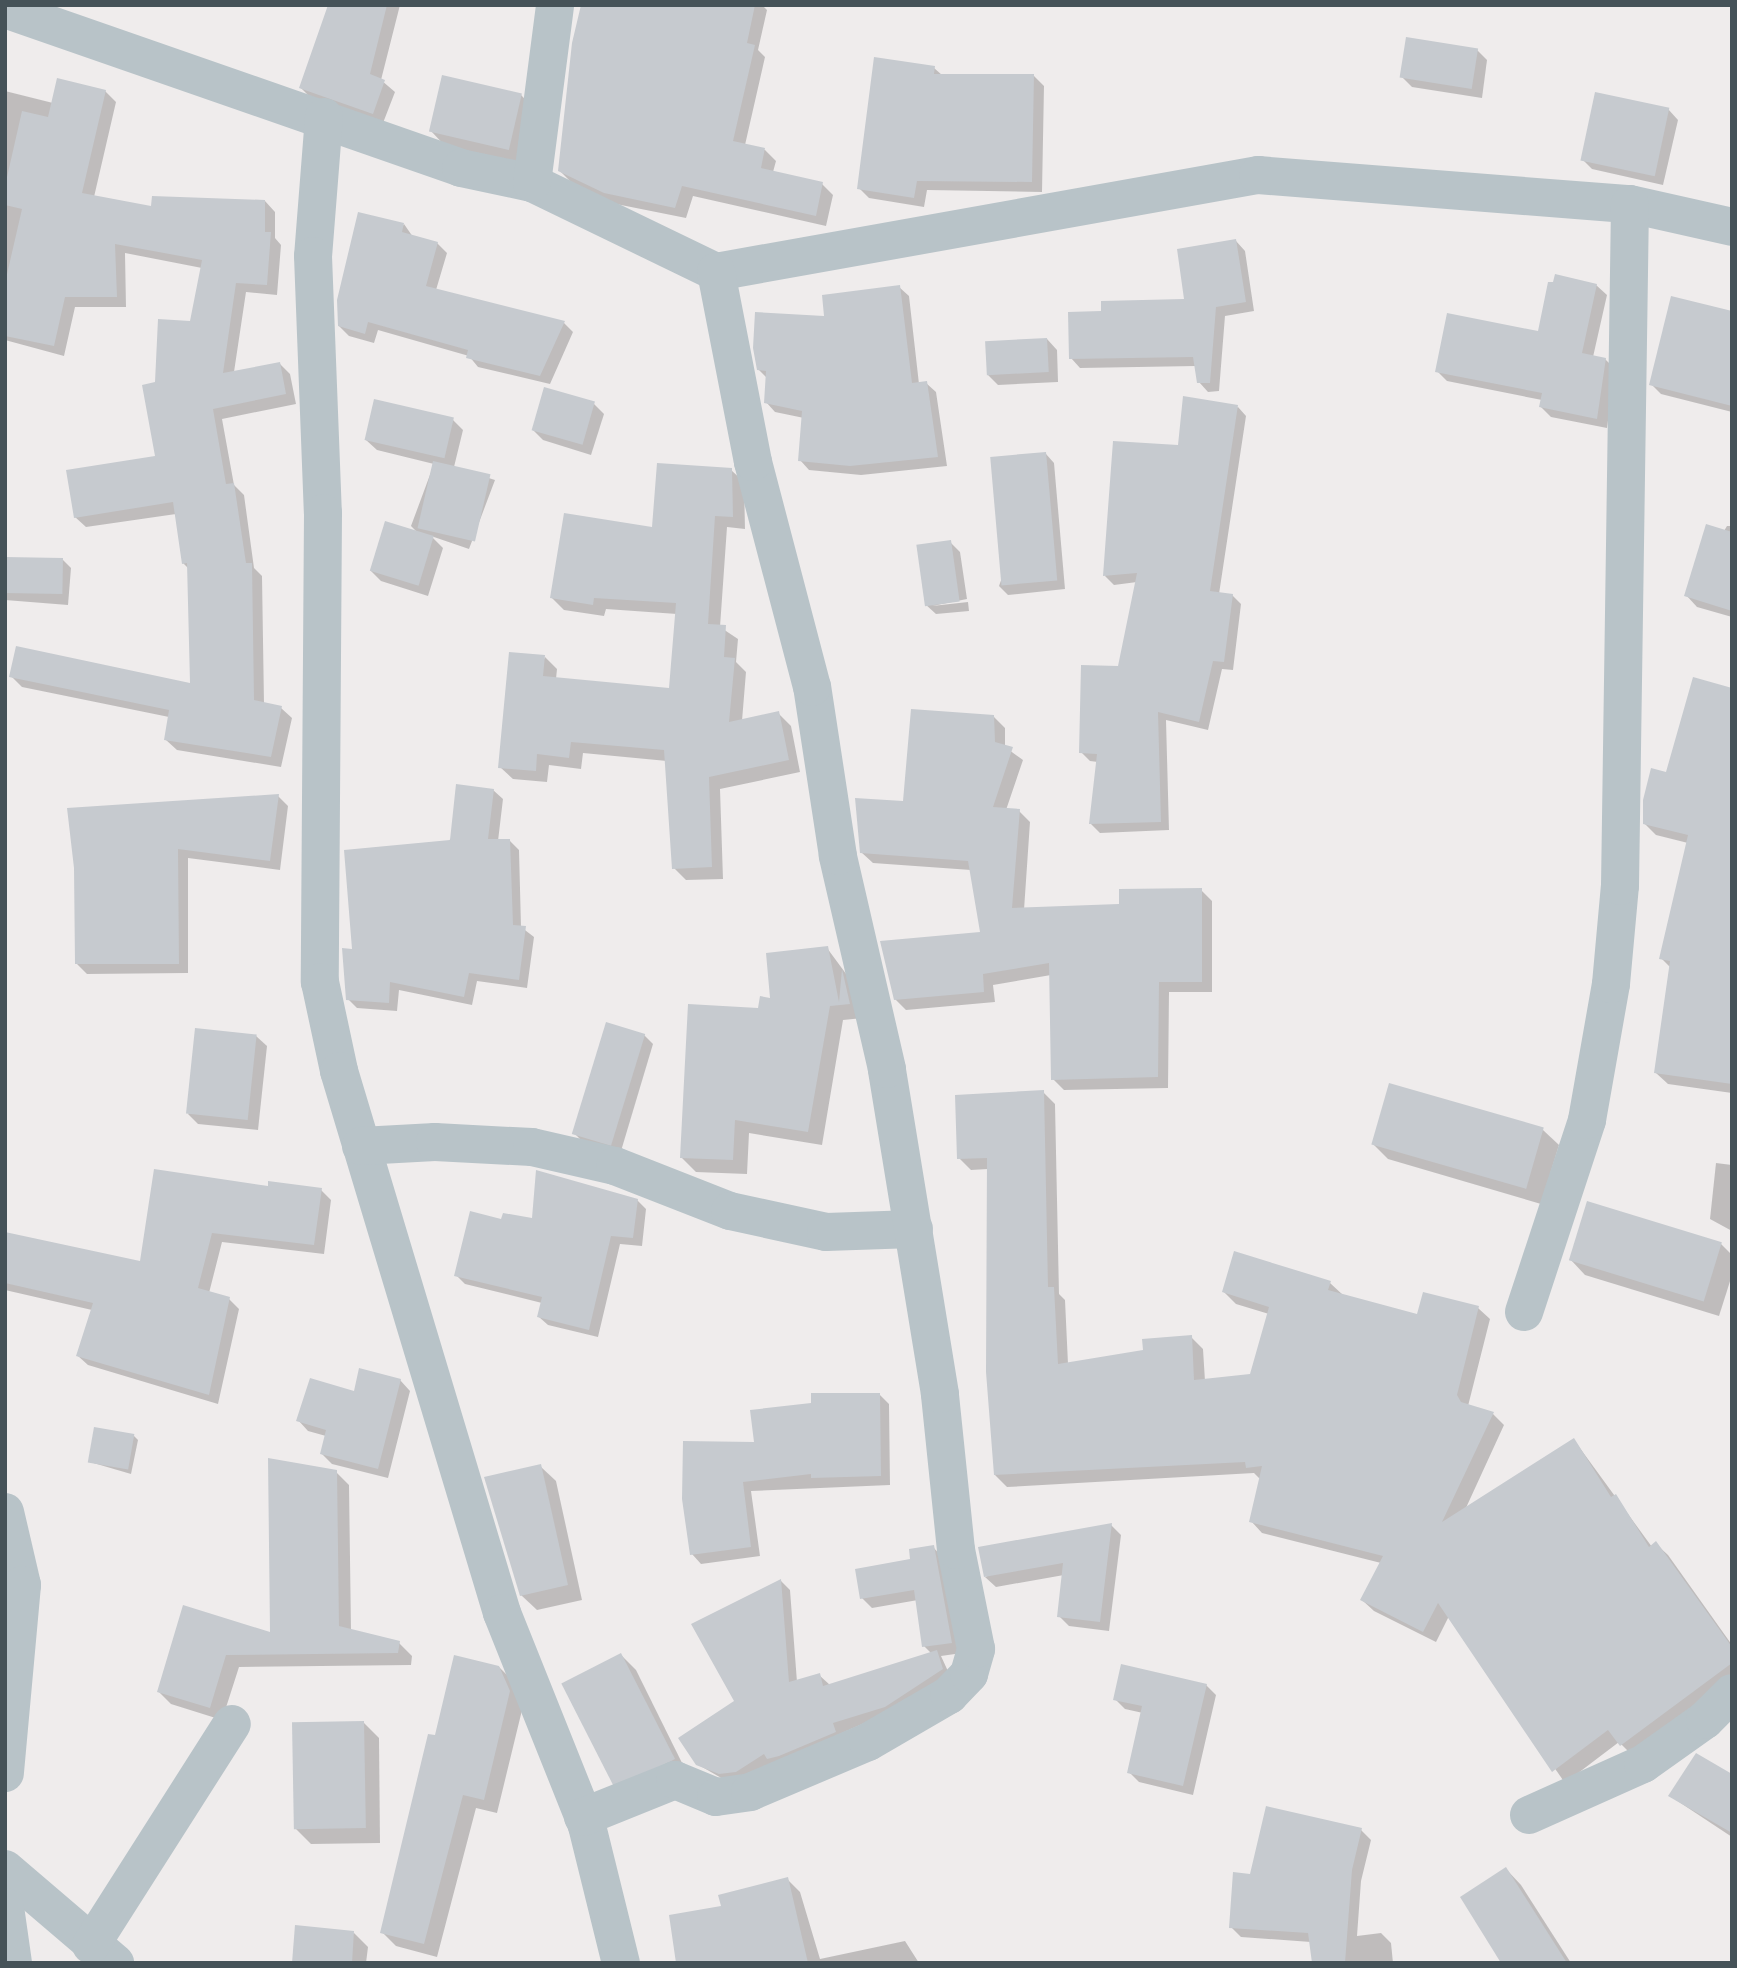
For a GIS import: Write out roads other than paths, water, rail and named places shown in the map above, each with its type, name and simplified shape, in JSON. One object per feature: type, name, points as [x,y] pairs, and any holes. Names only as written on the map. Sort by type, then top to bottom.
[{"type":"street","points":[[532,183],[555,5]]},
{"type":"street","points":[[5,9],[324,117],[461,168],[532,183],[716,272],[1258,175],[1630,204],[1732,227]]},
{"type":"street","points":[[324,117],[313,256],[323,513],[320,982],[361,1146],[502,1613],[583,1817],[621,1963]]},
{"type":"street","points":[[1524,1312],[1587,1119],[1611,984],[1620,859],[1630,204]]},
{"type":"street","points":[[583,1817],[675,1780],[716,1797],[750,1792],[868,1742],[949,1695],[969,1674],[976,1649],[971,1611],[956,1550],[940,1394],[887,1069],[838,856],[812,687],[753,462],[716,272]]},
{"type":"street","points":[[361,1146],[435,1142],[532,1147],[615,1166],[730,1211],[826,1232],[915,1229]]},
{"type":"street","points":[[5,1512],[22,1585],[5,1773]]},
{"type":"street","points":[[1529,1815],[1643,1764],[1705,1720],[1732,1693]]},
{"type":"street","points":[[5,1869],[103,1954],[232,1724]]},
{"type":"street","points":[[5,1906],[13,1963]]}]
